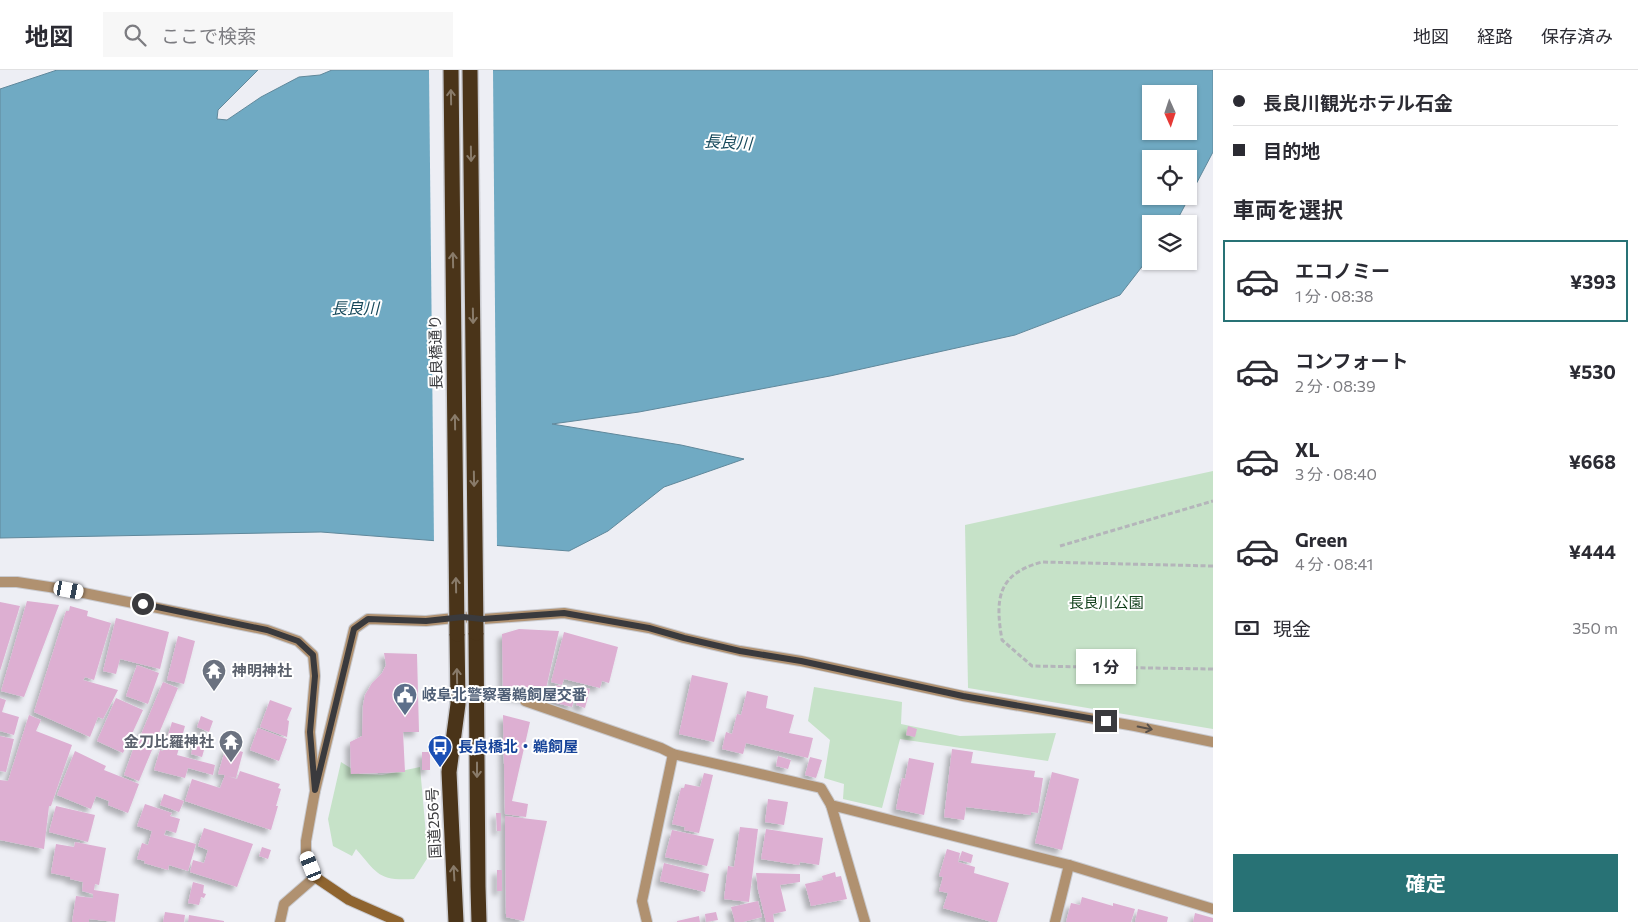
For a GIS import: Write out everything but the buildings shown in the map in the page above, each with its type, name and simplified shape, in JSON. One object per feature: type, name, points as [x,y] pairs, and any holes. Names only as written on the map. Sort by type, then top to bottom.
[{"type":"highway","name":"長良橋通り","points":[[451,70],[457,634]]},
{"type":"highway","points":[[470,70],[479,922]]},
{"type":"highway","name":"国道256号","points":[[456,922],[449,772],[458,704],[457,634]]},
{"type":"street","points":[[0,582],[17,582],[69,590],[267,630],[298,641],[313,655],[314,669],[310,732],[315,790]]},
{"type":"street","points":[[398,922],[349,900],[315,877],[306,855],[306,841],[315,790],[354,629],[368,619],[426,621],[463,617],[482,619],[564,613],[649,628],[730,649],[801,661],[963,696],[1135,726],[1213,742]]},
{"type":"street","points":[[526,701],[674,754],[821,788],[831,805],[865,922]]},
{"type":"street","points":[[647,922],[642,901],[674,754]]},
{"type":"street","points":[[831,805],[1069,865],[1213,908]]},
{"type":"street","points":[[1055,922],[1069,865]]},
{"type":"street","points":[[280,922],[284,904],[315,877]]},
{"type":"path","points":[[1060,546],[1213,501]]},
{"type":"path","points":[[1213,566],[1042,562],[1028,566],[1015,573],[1006,584],[998,603],[1002,640],[1032,666],[1213,669]]},
{"type":"path","points":[[476,684],[526,701]]},
{"type":"green space","name":"長良川公園","points":[[1213,471],[1213,729],[968,688],[965,525]]},
{"type":"green space","points":[[814,687],[902,702],[901,724],[960,736],[1056,733],[1048,761],[900,739],[882,808],[843,799],[844,784],[824,778],[830,740],[808,721]]},
{"type":"green space","points":[[341,762],[360,774],[382,775],[420,767],[428,857],[414,879],[386,877],[375,870],[356,849],[352,856],[333,846],[328,819]]},
{"type":"water","name":"長良川","points":[[57,70],[258,70],[218,110],[217,119],[227,120],[261,97],[299,77],[320,75],[332,70],[1213,70],[1213,152],[1197,182],[1197,150],[1142,150],[1142,205],[1185,205],[1180,215],[1142,215],[1142,267],[1120,295],[1015,335],[830,376],[639,412],[552,424],[681,445],[744,459],[664,487],[608,531],[569,551],[321,532],[0,538],[0,89]]},
{"type":"pier","points":[[429,70],[493,70],[497,548],[434,544]]},
{"type":"place","name":"神明神社","points":[[214,692]]},
{"type":"place","name":"岐阜北警察署鵜飼屋交番","points":[[405,716]]},
{"type":"place","name":"金刀比羅神社","points":[[231,763]]},
{"type":"place","name":"長良橋北・鵜飼屋","points":[[440,768]]},
{"type":"route","points":[[143,604],[267,630],[298,641],[313,655],[315,676],[310,732],[315,790],[354,629],[368,619],[426,621],[463,617],[482,619],[564,613],[649,628],[740,651],[801,661],[963,696],[1106,721]]}]
